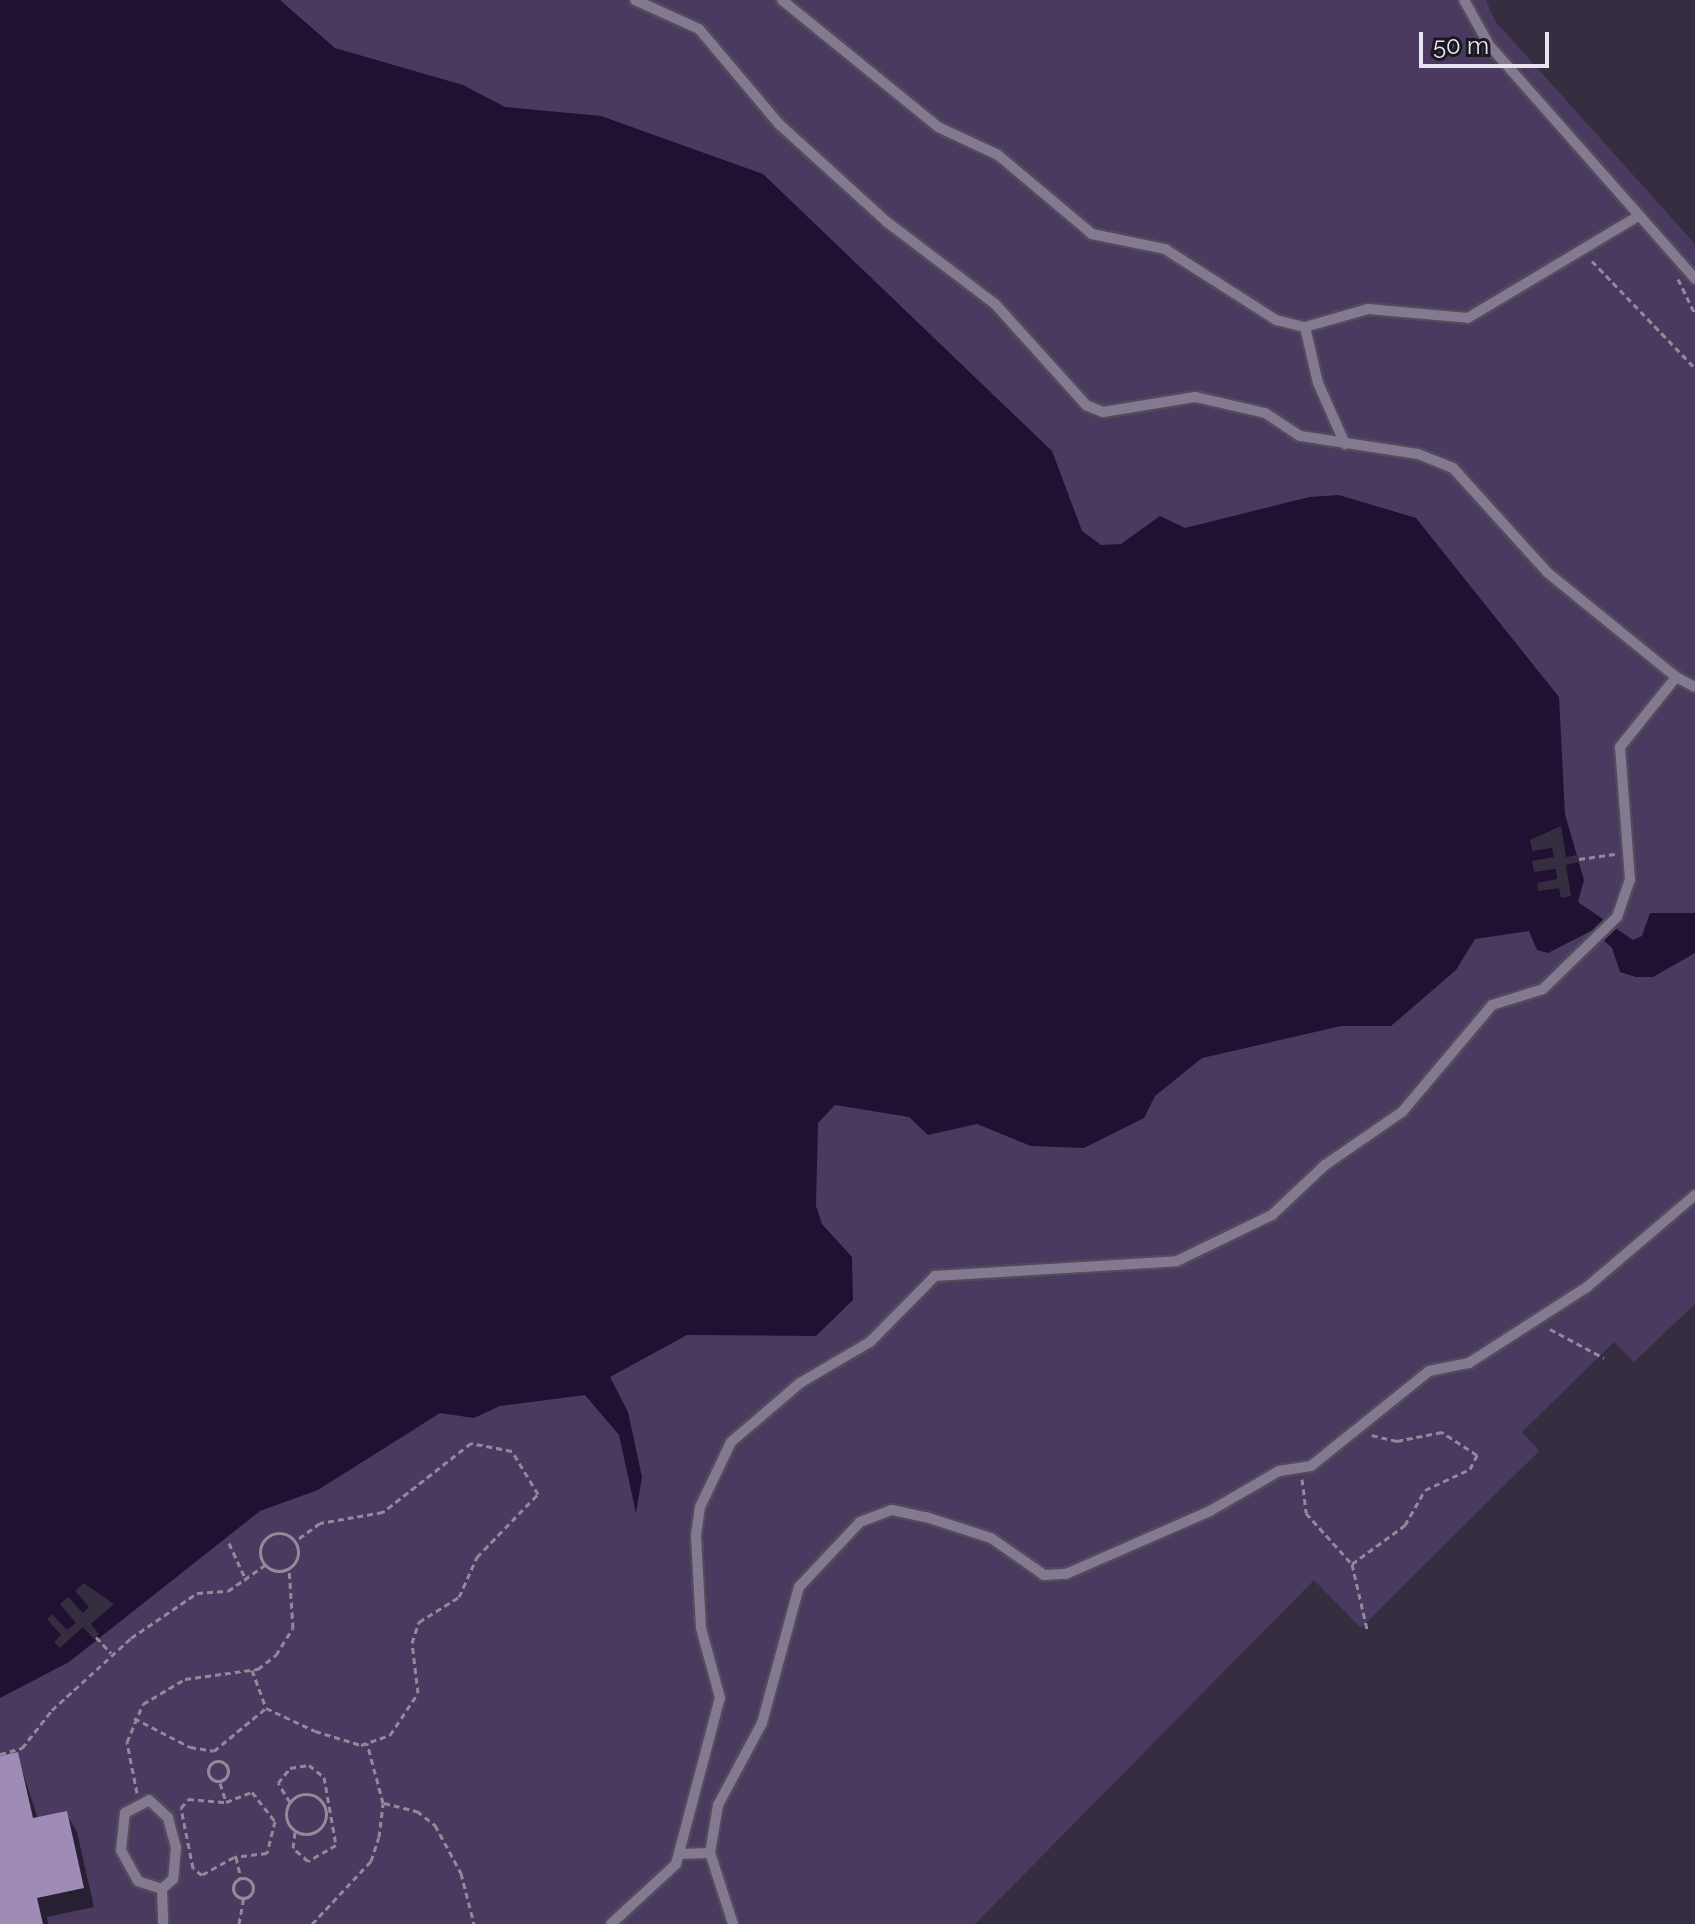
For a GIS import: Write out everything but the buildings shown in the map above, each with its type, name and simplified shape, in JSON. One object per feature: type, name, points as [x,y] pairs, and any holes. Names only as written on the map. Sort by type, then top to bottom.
[{"type":"lane","points":[[635,0],[699,29],[779,124],[887,222],[995,304],[1086,405],[1103,412],[1195,397],[1265,413],[1300,436],[1418,454],[1453,468],[1547,572],[1676,677],[1695,687]]},
{"type":"lane","points":[[782,0],[938,127],[998,155],[1092,234],[1165,249],[1233,299],[1305,327],[1368,309],[1468,318],[1637,217]]},
{"type":"lane","points":[[1464,0],[1489,45],[1637,217],[1695,279]]},
{"type":"lane","points":[[1305,327],[1318,383],[1345,444]]},
{"type":"lane","points":[[611,1924],[680,1854],[720,1698],[701,1628],[696,1535],[700,1507],[731,1442],[800,1383],[870,1342],[935,1276],[1159,1265],[1272,1215],[1325,1165],[1402,1112],[1492,1005],[1543,989],[1617,917],[1630,880],[1620,747],[1676,677]]},
{"type":"lane","points":[[733,1924],[710,1853],[718,1805],[767,1707],[786,1612],[828,1550],[860,1522],[892,1510],[926,1517],[991,1538],[1044,1575],[1066,1574],[1210,1511],[1279,1471],[1311,1466],[1429,1371],[1469,1363],[1537,1315],[1587,1287],[1695,1195]]},
{"type":"lane","points":[[162,1889],[138,1881],[121,1850],[121,1824],[139,1802],[158,1805],[173,1833],[176,1867],[162,1889],[163,1924]]},
{"type":"lane","points":[[680,1854],[710,1853]]},
{"type":"path","points":[[1581,249],[1695,368]]},
{"type":"path","points":[[1681,265],[1678,287],[1695,314]]},
{"type":"path","points":[[1579,859],[1627,852]]},
{"type":"path","points":[[1537,1315],[1563,1340],[1604,1358]]},
{"type":"path","points":[[1352,1564],[1405,1525],[1425,1490],[1470,1469],[1477,1455],[1442,1432],[1385,1441],[1362,1425]]},
{"type":"path","points":[[252,1670],[266,1708],[341,1743],[367,1743],[390,1735],[413,1707],[419,1622],[459,1597],[477,1557],[532,1505],[534,1480],[501,1445],[471,1443],[383,1512],[320,1523],[295,1541]]},
{"type":"path","points":[[1311,1466],[1301,1491],[1306,1513],[1352,1564],[1367,1629]]},
{"type":"path","points":[[139,1802],[127,1742],[134,1718],[162,1688],[252,1670],[276,1655],[293,1628],[289,1568],[297,1559],[295,1541],[285,1533],[267,1537],[261,1547],[265,1565]]},
{"type":"path","points":[[229,1543],[246,1580]]},
{"type":"path","points":[[0,1754],[22,1748],[111,1653],[197,1593],[228,1591],[265,1565],[289,1568]]},
{"type":"path","points":[[96,1637],[111,1653]]},
{"type":"path","points":[[134,1718],[190,1747],[214,1751],[266,1708]]},
{"type":"path","points":[[312,1924],[371,1861],[383,1803],[367,1743]]},
{"type":"path","points":[[214,1751],[216,1761],[228,1770],[219,1781]]},
{"type":"path","points":[[216,1761],[208,1772],[219,1781],[226,1802]]},
{"type":"path","points":[[309,1765],[324,1777],[336,1845],[308,1861],[293,1848],[295,1831],[286,1818],[290,1802],[278,1783],[290,1768],[309,1765]]},
{"type":"path","points":[[252,1792],[275,1821],[267,1853],[236,1857],[202,1875],[193,1868],[181,1808],[188,1799],[226,1802],[252,1792]]},
{"type":"path","points":[[290,1802],[310,1794],[326,1813],[318,1830],[295,1831]]},
{"type":"path","points":[[383,1803],[417,1811],[435,1825],[461,1873],[474,1924]]},
{"type":"path","points":[[275,1821],[286,1818]]},
{"type":"path","points":[[236,1857],[241,1878],[234,1891],[244,1897]]},
{"type":"path","points":[[239,1924],[244,1897],[253,1886],[241,1878]]},
{"type":"shaded area","points":[[0,0],[1486,0],[1495,21],[1695,244],[1695,1304],[1634,1362],[1614,1342],[1522,1432],[1539,1451],[1361,1628],[1314,1580],[975,1924],[0,1924]]},
{"type":"shaded area","points":[[0,0],[280,0],[335,48],[463,85],[505,107],[601,116],[763,174],[1052,451],[1082,531],[1101,545],[1121,544],[1160,516],[1185,528],[1309,497],[1339,495],[1416,518],[1559,697],[1565,814],[1584,880],[1578,902],[1633,940],[1642,936],[1650,913],[1695,913],[1695,953],[1653,977],[1636,977],[1620,972],[1612,948],[1593,930],[1548,953],[1537,950],[1529,931],[1475,939],[1456,970],[1391,1026],[1341,1026],[1202,1058],[1155,1096],[1144,1118],[1084,1148],[1031,1146],[977,1124],[928,1135],[909,1117],[835,1105],[818,1123],[816,1206],[822,1224],[852,1257],[853,1300],[816,1336],[687,1335],[610,1377],[628,1412],[642,1477],[636,1513],[619,1435],[585,1395],[500,1406],[474,1418],[440,1413],[318,1490],[260,1511],[69,1662],[0,1698]]},
{"type":"pier","points":[[1561,826],[1566,857],[1578,855],[1579,862],[1566,865],[1571,896],[1561,898],[1559,888],[1538,891],[1537,883],[1557,879],[1556,869],[1534,872],[1532,861],[1554,857],[1552,848],[1532,851],[1530,840]]},
{"type":"pier","points":[[84,1583],[114,1604],[91,1624],[99,1634],[94,1639],[83,1627],[60,1648],[54,1642],[61,1635],[47,1619],[52,1614],[67,1630],[76,1623],[60,1604],[68,1597],[83,1613],[89,1607],[75,1591]]}]
